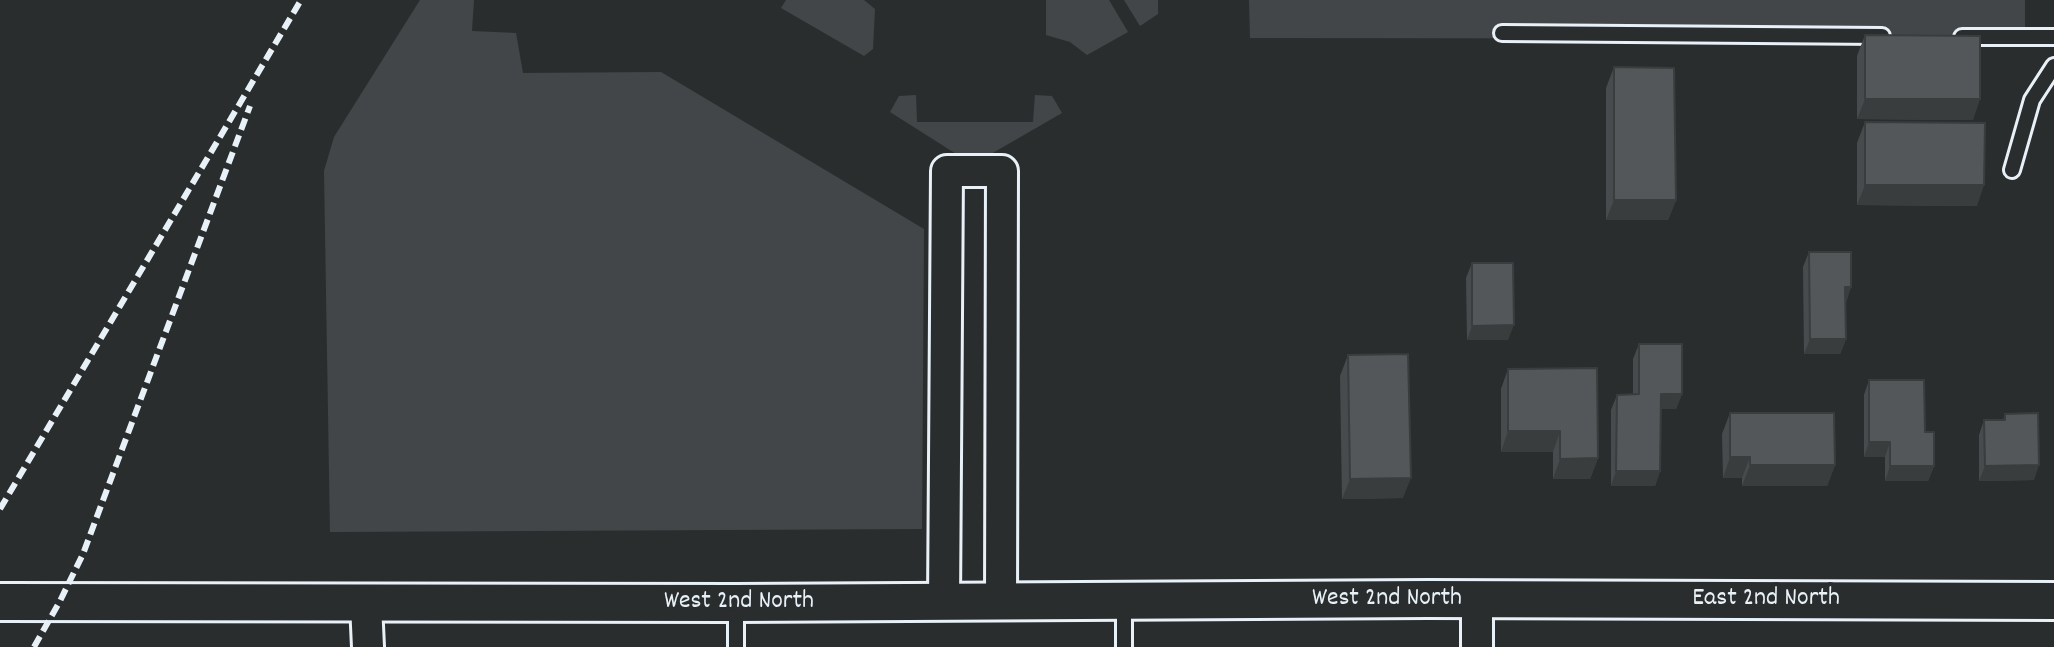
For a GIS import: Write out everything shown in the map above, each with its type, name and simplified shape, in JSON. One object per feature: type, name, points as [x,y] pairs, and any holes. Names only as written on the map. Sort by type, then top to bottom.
[{"type":"street","points":[[944,603],[947,171],[1002,171],[1001,603]]},
{"type":"street","name":"East 2nd North","points":[[1477,599],[2054,601]]},
{"type":"street","name":"West 2nd North","points":[[0,602],[1001,603],[1477,599]]},
{"type":"street","points":[[1477,599],[1477,647]]},
{"type":"street","points":[[366,604],[368,647]]},
{"type":"lane","points":[[1502,33],[1896,36]]},
{"type":"lane","points":[[1944,36],[2054,37]]},
{"type":"lane","points":[[2012,170],[2032,100],[2054,66]]},
{"type":"lane","points":[[1124,602],[1124,647]]},
{"type":"lane","points":[[736,603],[736,647]]},
{"type":"shaded area","points":[[420,0],[474,0],[472,31],[516,33],[523,73],[661,72],[924,229],[922,529],[330,532],[324,171],[334,137]]},
{"type":"shaded area","points":[[786,0],[864,0],[875,9],[873,49],[864,56],[781,8]]},
{"type":"shaded area","points":[[1046,0],[1109,0],[1128,32],[1087,55],[1070,42],[1046,35]]},
{"type":"shaded area","points":[[1124,0],[1158,0],[1158,14],[1140,26]]},
{"type":"shaded area","points":[[1249,0],[2025,0],[2025,39],[1250,38]]},
{"type":"shaded area","points":[[916,95],[917,122],[1033,122],[1035,95],[1052,96],[1062,113],[984,158],[961,157],[890,112],[899,96]]},
{"type":"building","points":[[1865,35],[1980,36],[1980,99],[1865,99]]},
{"type":"building","points":[[1614,67],[1674,68],[1676,200],[1614,200]]},
{"type":"building","points":[[1865,122],[1985,123],[1984,185],[1865,185]]},
{"type":"building","points":[[1809,252],[1851,252],[1851,287],[1845,287],[1846,339],[1810,339]]},
{"type":"building","points":[[1472,263],[1513,263],[1514,325],[1472,326]]},
{"type":"building","points":[[1639,344],[1682,344],[1682,394],[1661,394],[1660,471],[1616,471],[1617,395],[1639,394]]},
{"type":"building","points":[[1408,354],[1411,478],[1350,479],[1348,355]]},
{"type":"building","points":[[1597,368],[1598,458],[1560,459],[1560,431],[1508,431],[1508,369]]},
{"type":"building","points":[[1869,380],[1924,380],[1925,432],[1934,432],[1934,466],[1890,466],[1890,442],[1869,442]]},
{"type":"building","points":[[1730,413],[1834,413],[1835,465],[1750,465],[1750,457],[1730,457]]},
{"type":"building","points":[[2038,413],[2039,465],[1985,466],[1984,420],[2005,420],[2005,414]]},
{"type":"railway","points":[[0,509],[301,0]]},
{"type":"railway","points":[[34,647],[83,554],[250,106]]}]
